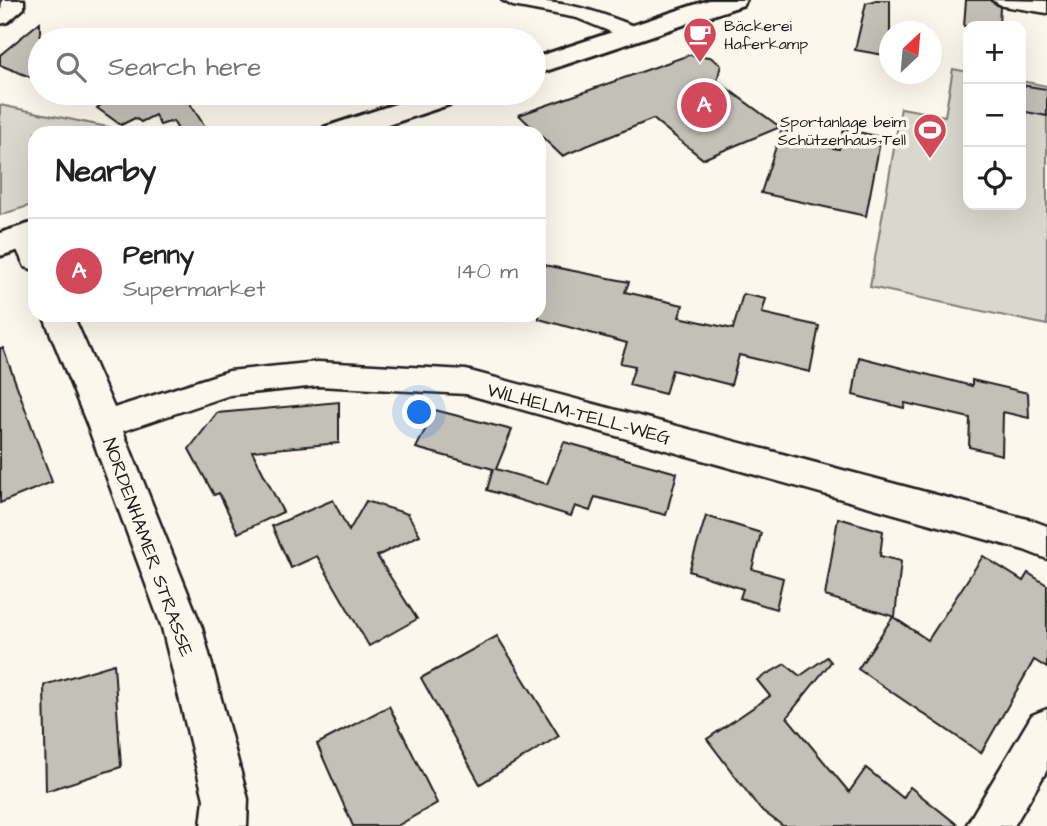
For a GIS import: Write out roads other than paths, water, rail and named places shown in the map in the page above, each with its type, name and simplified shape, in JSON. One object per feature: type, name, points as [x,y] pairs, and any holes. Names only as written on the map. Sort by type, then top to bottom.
[{"type":"main road","points":[[546,63],[734,0]]},
{"type":"main road","points":[[356,126],[420,105]]},
{"type":"street","points":[[513,0],[583,13],[633,34]]},
{"type":"street","points":[[1003,0],[1047,7]]},
{"type":"street","name":"NORDENHAMER STRASSE","points":[[61,322],[104,424],[182,628],[226,799],[224,826]]},
{"type":"street","name":"WILHELM-TELL-WEG","points":[[104,424],[229,383],[318,374],[467,382],[1031,536],[1047,543]]},
{"type":"street","points":[[989,826],[1047,730]]},
{"type":"place","name":"Bäckerei Haferkamp","points":[[700,64]]},
{"type":"place","name":"Penny","points":[[704,105]]},
{"type":"place","name":"Sportanlage beim Schützenhaus-Tell","points":[[930,160]]}]
